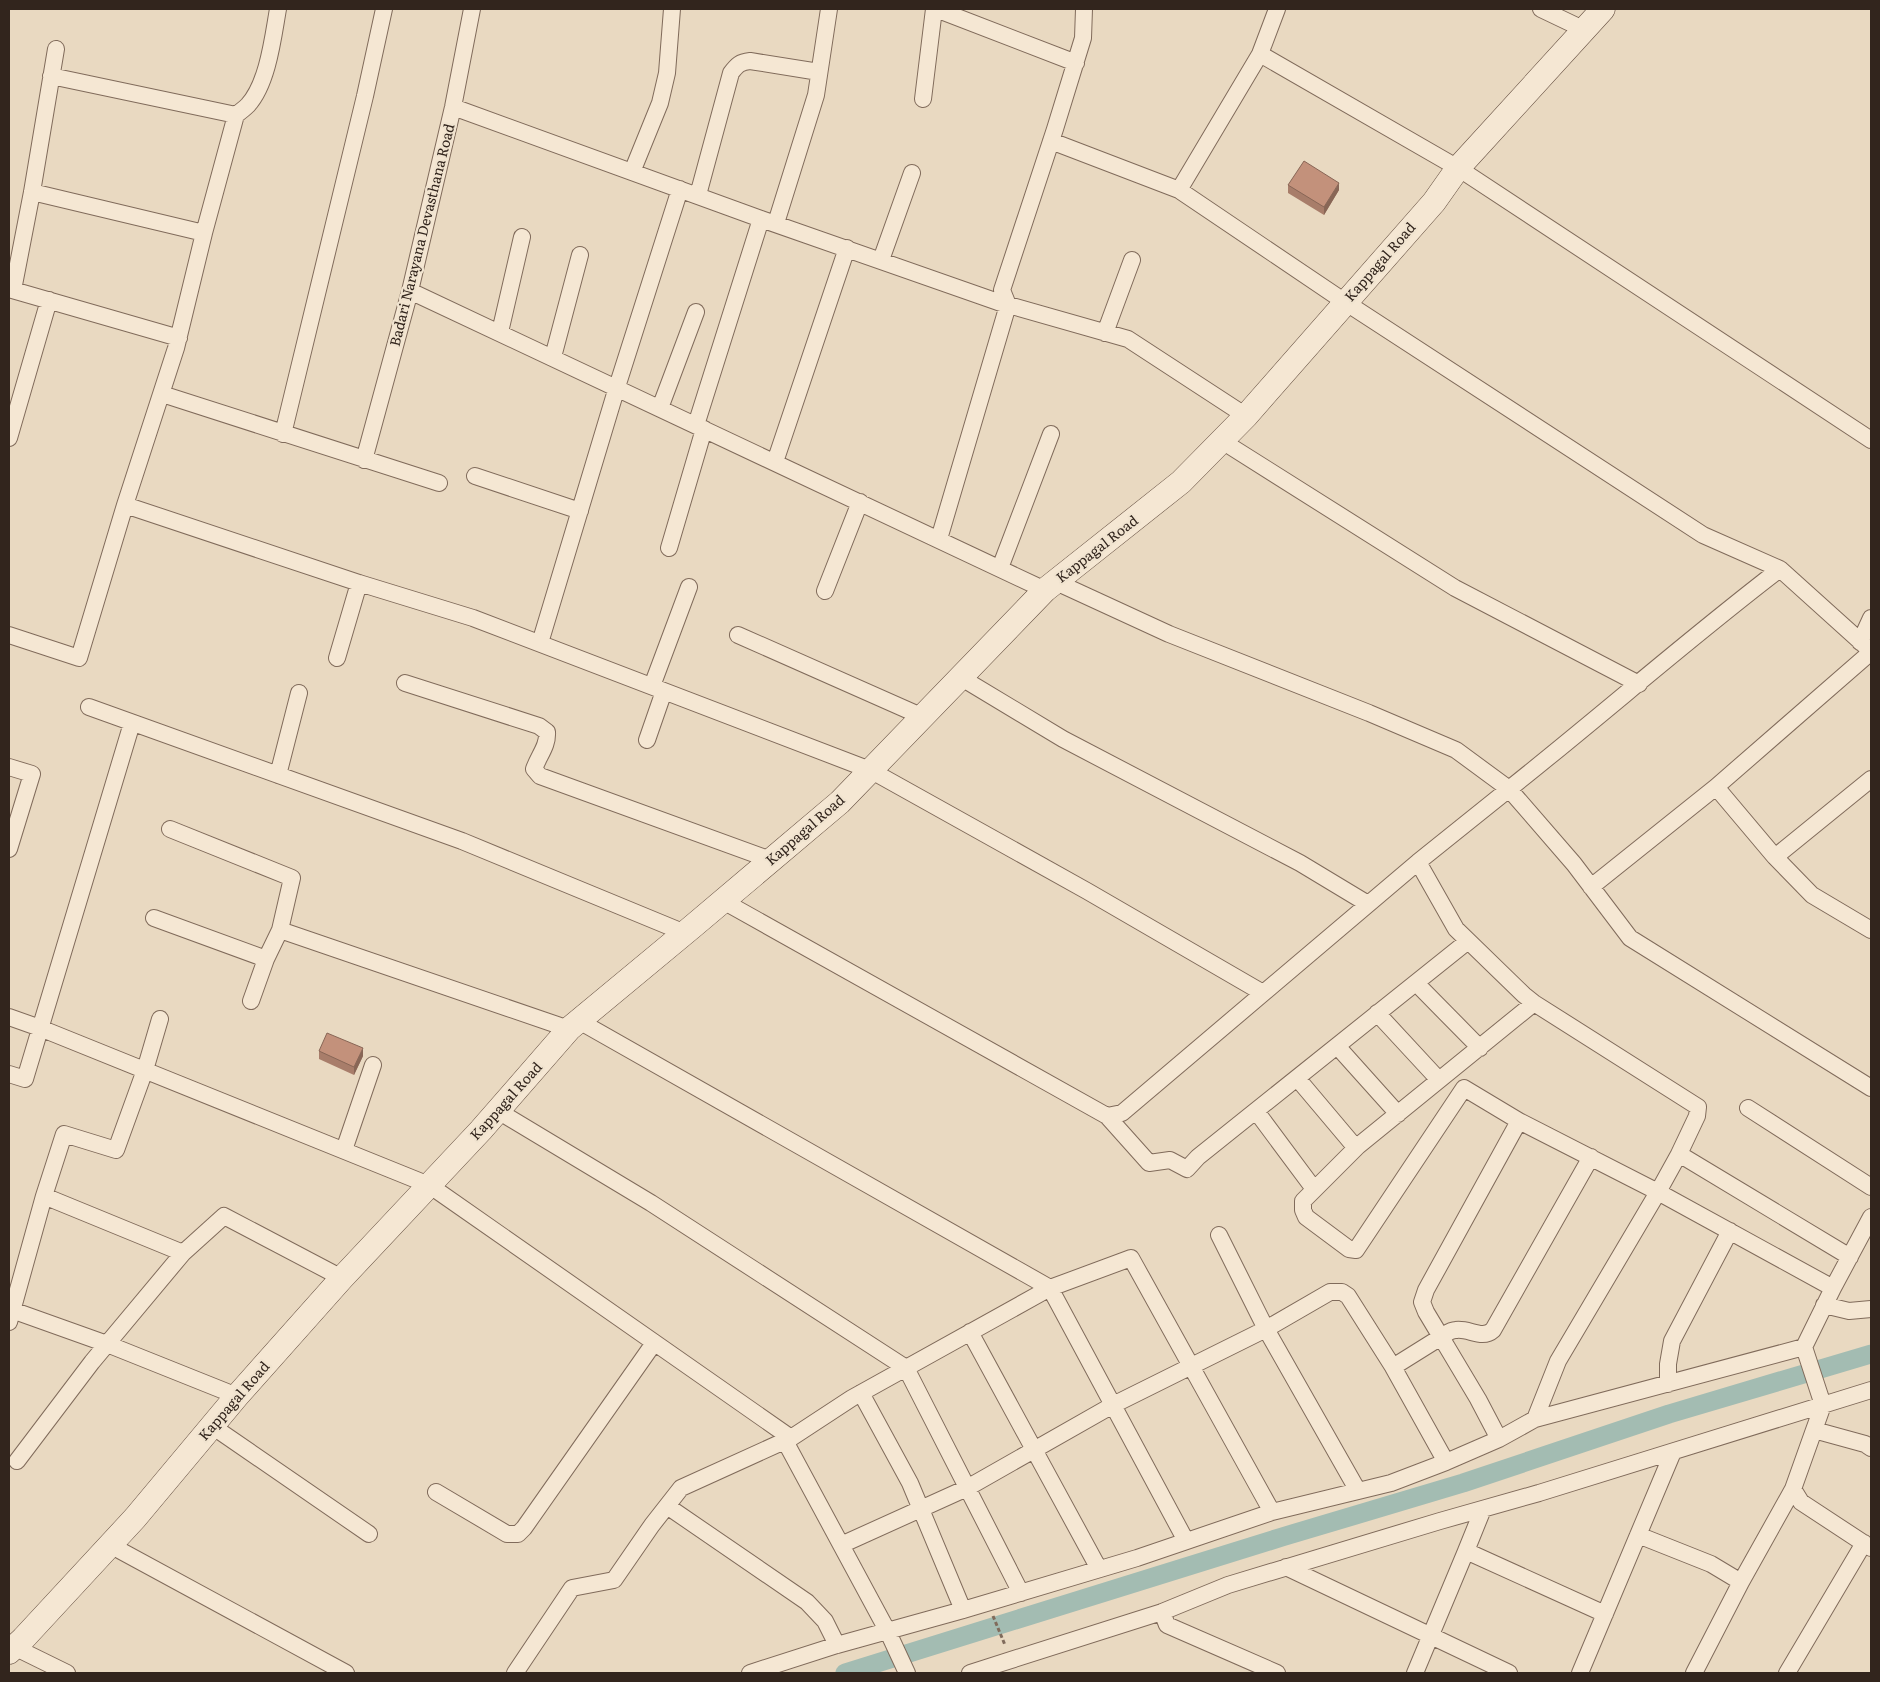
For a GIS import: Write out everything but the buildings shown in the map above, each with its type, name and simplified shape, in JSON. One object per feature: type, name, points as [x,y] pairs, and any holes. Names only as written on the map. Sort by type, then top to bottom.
[{"type":"main road","name":"Kappagal Road","points":[[11,1648],[110,1545],[237,1396],[342,1278],[498,1111],[574,1025],[840,802],[921,716],[1051,586],[1181,482],[1246,416],[1434,202],[1458,168],[1603,9]]},
{"type":"street","points":[[9,635],[79,658],[125,505],[179,338],[204,233],[236,115],[248,105],[258,87],[269,56],[278,9]]},
{"type":"street","points":[[283,434],[363,105],[384,9]]},
{"type":"street","name":"Badari Narayana Devasthana Road","points":[[364,460],[410,291],[453,107],[472,9]]},
{"type":"street","points":[[632,172],[660,103],[666,73],[672,9]]},
{"type":"street","points":[[669,548],[700,427],[768,221],[816,95],[829,9]]},
{"type":"street","points":[[923,100],[935,9],[1076,63]]},
{"type":"street","points":[[939,539],[1008,305],[1002,290],[1084,38],[1084,9]]},
{"type":"street","points":[[1179,190],[1260,54],[1277,9]]},
{"type":"street","points":[[1541,9],[1585,30]]},
{"type":"street","points":[[56,49],[32,192],[11,289],[179,338]]},
{"type":"street","points":[[1260,54],[1458,168],[1871,440]]},
{"type":"street","points":[[698,195],[731,73],[737,65],[750,61],[819,72]]},
{"type":"street","points":[[51,76],[236,115]]},
{"type":"street","points":[[453,107],[768,221],[1008,305],[1128,339],[1246,416]]},
{"type":"street","points":[[1051,141],[1179,190],[1345,302],[1703,535],[1780,569],[1868,648]]},
{"type":"street","points":[[881,260],[912,172]]},
{"type":"street","points":[[540,643],[617,387],[680,188]]},
{"type":"street","points":[[32,192],[204,233]]},
{"type":"street","points":[[500,332],[522,237]]},
{"type":"street","points":[[775,462],[847,248]]},
{"type":"street","points":[[553,358],[580,255]]},
{"type":"street","points":[[1105,333],[1132,260]]},
{"type":"street","points":[[410,291],[1000,568],[1051,586],[1369,713],[1456,750],[1509,789],[1574,864],[1630,938],[1871,1088]]},
{"type":"street","points":[[9,438],[49,300]]},
{"type":"street","points":[[660,408],[696,312]]},
{"type":"street","points":[[162,394],[439,484]]},
{"type":"street","points":[[1000,568],[1051,434]]},
{"type":"street","points":[[1222,441],[1455,588],[1639,684]]},
{"type":"street","points":[[475,476],[580,511]]},
{"type":"street","points":[[825,591],[860,502]]},
{"type":"street","points":[[125,505],[359,583],[474,618],[870,770],[1087,891],[1263,993]]},
{"type":"street","points":[[1107,1116],[1122,1113],[1418,862],[1594,722],[1715,618],[1780,569]]},
{"type":"street","points":[[337,658],[359,583]]},
{"type":"street","points":[[647,740],[658,688],[689,587]]},
{"type":"street","points":[[1591,887],[1716,787],[1868,648],[1871,618]]},
{"type":"street","points":[[738,635],[921,716]]},
{"type":"street","points":[[960,677],[1064,739],[1300,863],[1368,904]]},
{"type":"street","points":[[405,683],[539,726],[547,732],[548,741],[534,769],[540,776],[771,860]]},
{"type":"street","points":[[278,775],[299,693]]},
{"type":"street","points":[[89,707],[462,841],[685,933]]},
{"type":"street","points":[[9,1074],[25,1079],[132,723]]},
{"type":"street","points":[[9,767],[32,774],[9,849]]},
{"type":"street","points":[[1775,857],[1865,794],[1871,779]]},
{"type":"street","points":[[1716,787],[1775,857],[1812,895],[1871,930]]},
{"type":"street","points":[[170,829],[292,878],[280,930],[266,959],[251,1001]]},
{"type":"street","points":[[1418,862],[1456,930],[1534,1003],[1698,1107],[1697,1116],[1679,1154],[1558,1362],[1535,1420]]},
{"type":"street","points":[[724,901],[1107,1116],[1149,1162],[1170,1160],[1187,1169],[1198,1157],[1468,941]]},
{"type":"street","points":[[154,918],[266,959]]},
{"type":"street","points":[[280,930],[574,1025],[1050,1288],[1186,1541]]},
{"type":"street","points":[[1416,982],[1480,1048]]},
{"type":"street","points":[[1464,1088],[1356,1250],[1349,1249],[1306,1217],[1303,1210],[1303,1201],[1356,1148],[1534,1003]]},
{"type":"street","points":[[1378,1014],[1442,1077],[1519,1121],[1658,1192],[1833,1288]]},
{"type":"street","points":[[9,1017],[429,1185],[788,1440],[891,1636],[907,1673]]},
{"type":"street","points":[[160,1019],[145,1070],[116,1150],[64,1134],[10,1314],[107,1344],[237,1396]]},
{"type":"street","points":[[1337,1046],[1398,1114]]},
{"type":"street","points":[[344,1150],[373,1065]]},
{"type":"street","points":[[1297,1078],[1356,1148]]},
{"type":"street","points":[[1748,1108],[1871,1187]]},
{"type":"street","points":[[498,1111],[650,1203],[906,1368],[1020,1593]]},
{"type":"street","points":[[1256,1111],[1314,1189]]},
{"type":"street","points":[[1499,1439],[1422,1302],[1426,1290],[1519,1121]]},
{"type":"street","points":[[1679,1154],[1850,1257]]},
{"type":"street","points":[[1393,1367],[1450,1331],[1457,1330],[1483,1335],[1489,1334],[1493,1330],[1590,1157]]},
{"type":"street","points":[[44,1196],[183,1253]]},
{"type":"street","points":[[17,1461],[107,1344],[183,1253],[224,1216],[342,1278]]},
{"type":"street","points":[[1694,1673],[1741,1582],[1793,1489],[1823,1405],[1804,1347],[1871,1217]]},
{"type":"street","points":[[1668,1384],[1668,1364],[1672,1342],[1730,1231]]},
{"type":"street","points":[[1219,1236],[1266,1329],[1358,1491]]},
{"type":"street","points":[[515,1673],[572,1588],[614,1580],[666,1506],[681,1488],[788,1440],[861,1393],[1050,1288],[1131,1258],[1272,1512]]},
{"type":"street","points":[[842,1545],[967,1488],[1113,1405],[1266,1329],[1330,1292],[1342,1292],[1348,1296],[1393,1367],[1446,1462]]},
{"type":"street","points":[[1824,1305],[1849,1311],[1871,1310]]},
{"type":"street","points":[[970,1332],[1099,1569]]},
{"type":"street","points":[[436,1492],[508,1534],[518,1534],[654,1343]]},
{"type":"street","points":[[750,1673],[837,1645],[891,1636],[962,1610],[1099,1569],[1272,1512],[1391,1483],[1499,1439],[1535,1420],[1804,1347]]},
{"type":"street","points":[[970,1673],[991,1670],[1012,1660],[1162,1612],[1228,1585],[1673,1452],[1871,1390]]},
{"type":"street","points":[[861,1393],[910,1483],[962,1610]]},
{"type":"street","points":[[212,1426],[369,1534]]},
{"type":"street","points":[[1814,1430],[1865,1444],[1871,1448]]},
{"type":"street","points":[[1580,1673],[1673,1452]]},
{"type":"street","points":[[1787,1673],[1868,1546],[1800,1502],[1793,1489]]},
{"type":"street","points":[[666,1506],[808,1602],[825,1621],[837,1645]]},
{"type":"street","points":[[1415,1673],[1483,1509]]},
{"type":"street","points":[[1638,1535],[1711,1564],[1741,1582]]},
{"type":"street","points":[[110,1545],[346,1673]]},
{"type":"street","points":[[1466,1551],[1605,1614]]},
{"type":"street","points":[[1286,1568],[1509,1673]]},
{"type":"street","points":[[1162,1612],[1168,1625],[1277,1673]]},
{"type":"street","points":[[11,1648],[67,1673]]},
{"type":"path","points":[[988,1603],[1012,1660]]},
{"type":"waterway","points":[[845,1673],[1282,1537],[1463,1483],[1669,1414],[1871,1354]]}]
